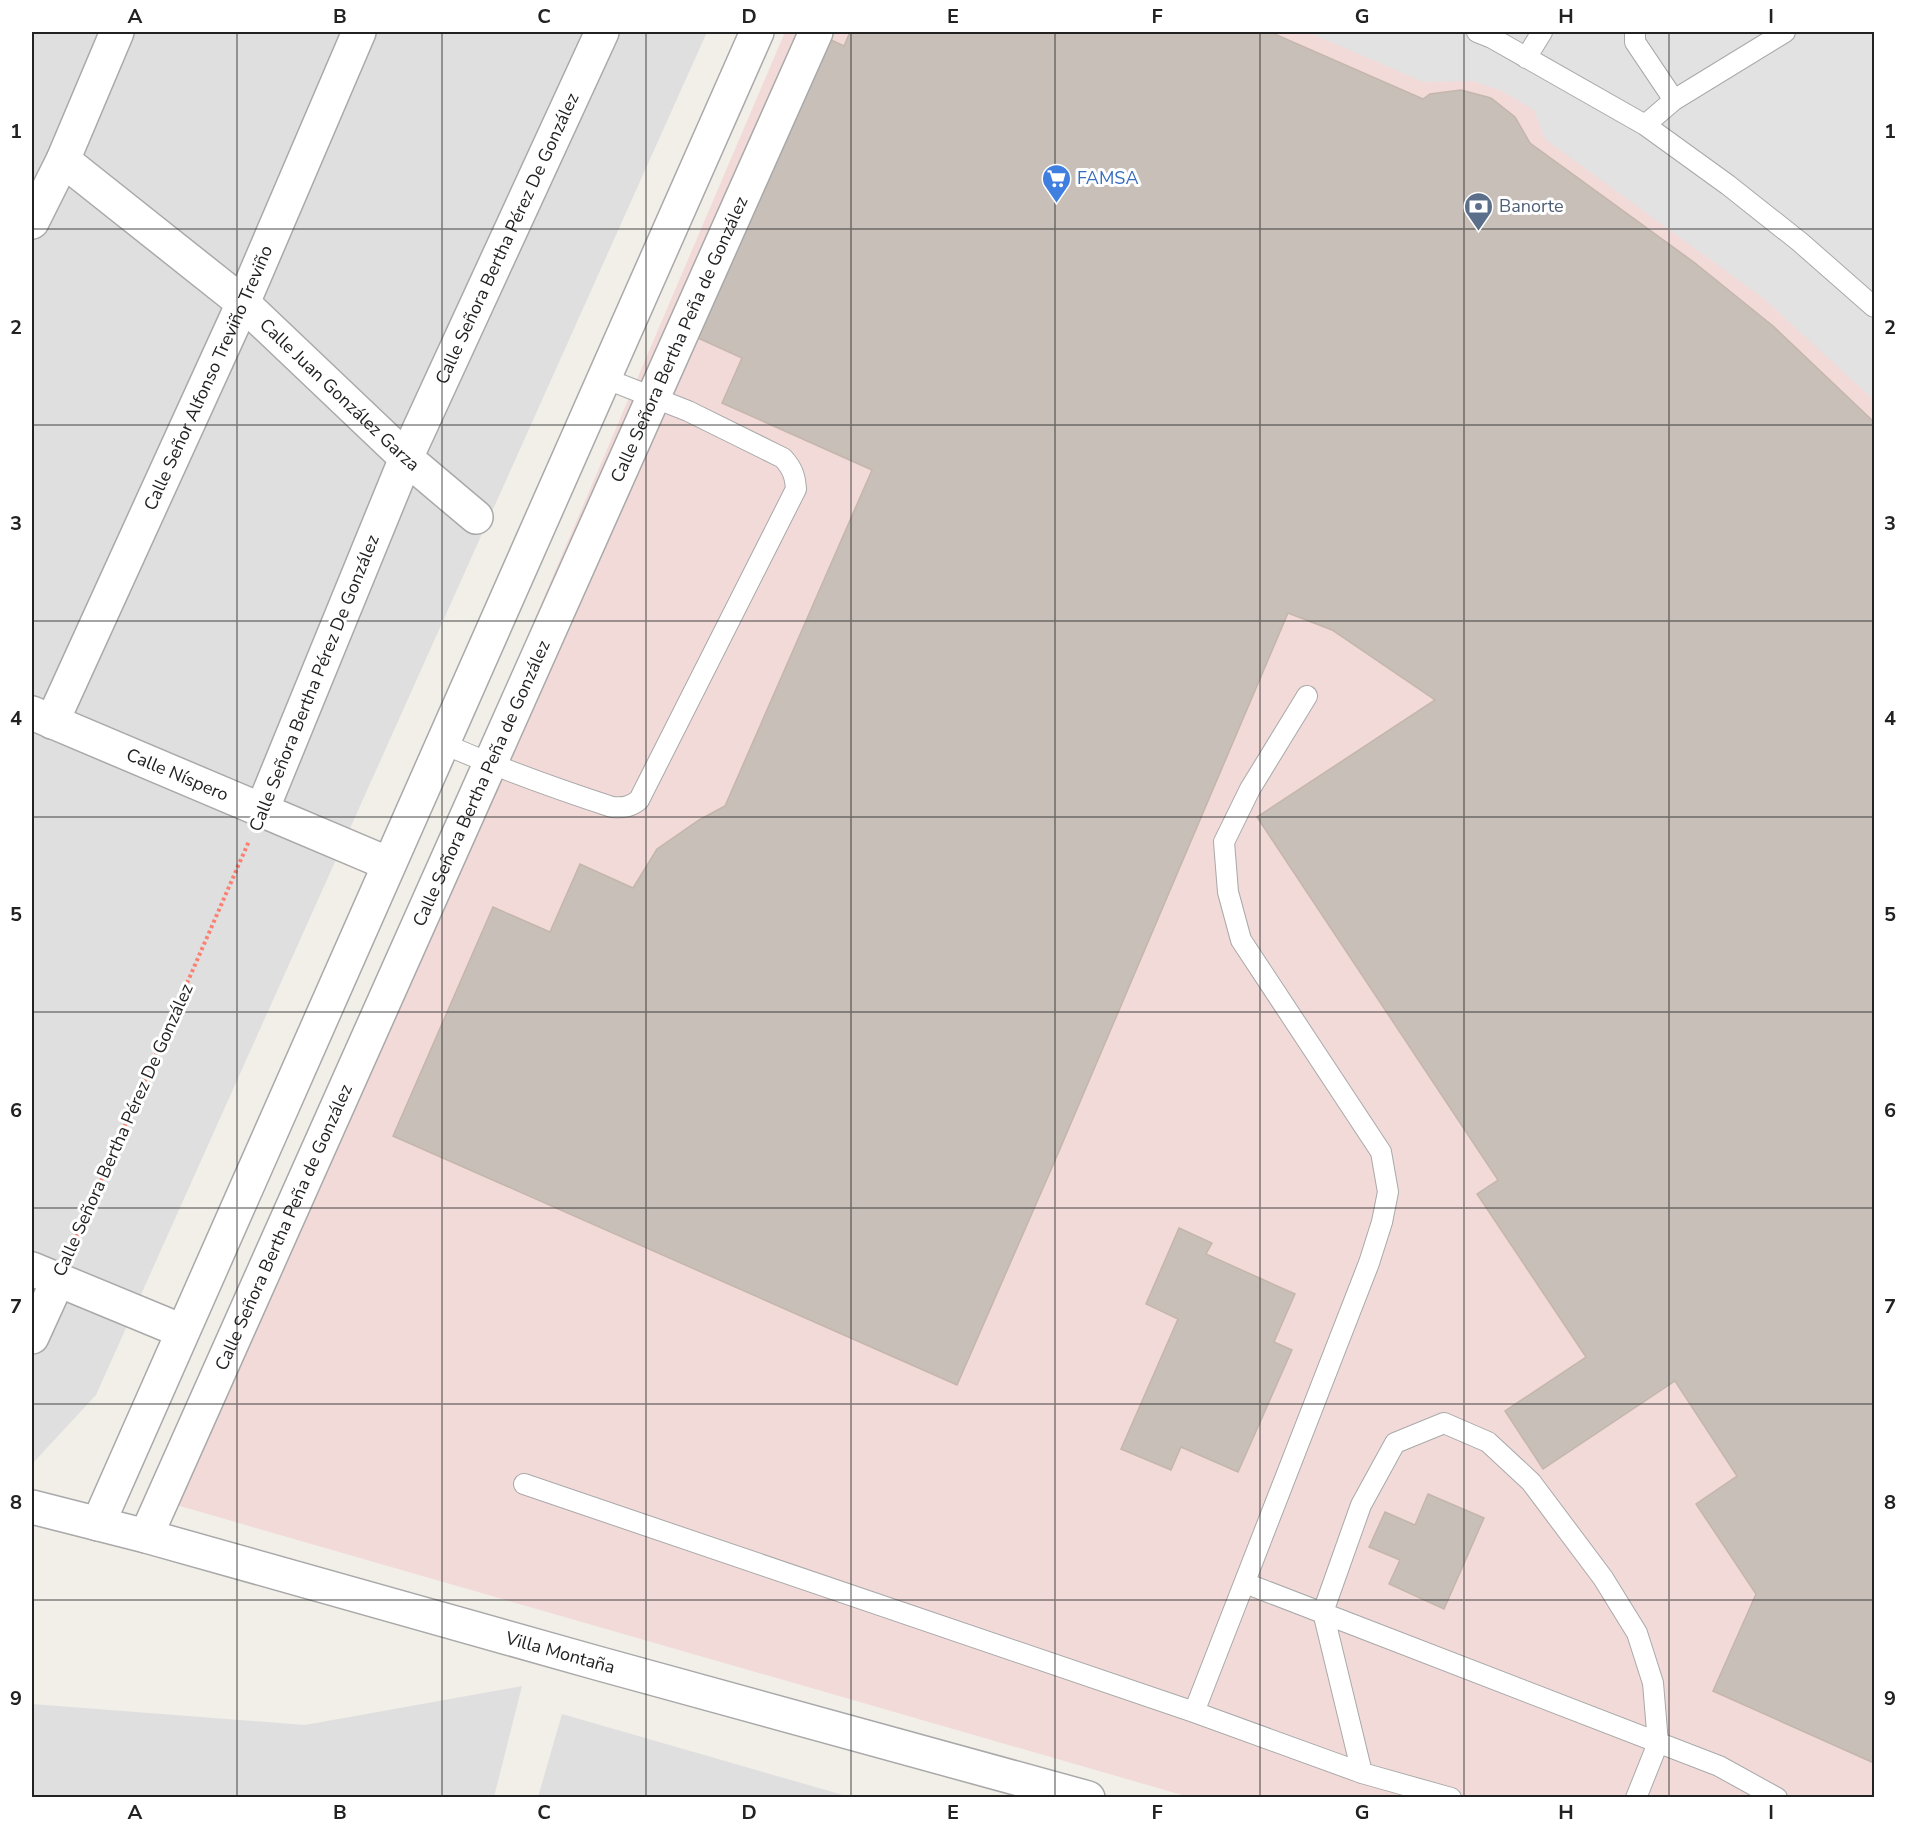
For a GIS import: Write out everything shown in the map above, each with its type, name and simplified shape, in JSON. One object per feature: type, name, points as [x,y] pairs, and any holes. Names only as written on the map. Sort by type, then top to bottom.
[{"type":"street","points":[[32,222],[63,160],[117,32]]},
{"type":"street","name":"Calle Señor Alfonso Treviño Treviño","points":[[42,718],[243,303],[359,32]]},
{"type":"street","name":"Calle Señora Bertha Pérez De González","points":[[262,810],[406,458],[602,32]]},
{"type":"street","points":[[98,1524],[757,32]]},
{"type":"street","name":"Calle Señora Bertha Peña de González","points":[[146,1536],[816,32]]},
{"type":"street","name":"Calle Juan González Garza","points":[[63,160],[243,303],[406,458],[476,517]]},
{"type":"street","name":"Calle Níspero","points":[[42,718],[389,864]]},
{"type":"street","points":[[254,1167],[300,1189]]},
{"type":"street","points":[[45,1274],[182,1331]]},
{"type":"street","name":"Calle Señora Bertha Pérez De González","points":[[32,1337],[45,1274]]},
{"type":"street","name":"Villa Montaña","points":[[32,1506],[1088,1797]]},
{"type":"lane","points":[[1526,58],[1542,32]]},
{"type":"lane","points":[[1635,32],[1635,42],[1674,100]]},
{"type":"lane","points":[[1645,125],[1674,100],[1785,32]]},
{"type":"lane","points":[[1488,34],[1645,125],[1728,185],[1874,305]]},
{"type":"lane","points":[[442,743],[489,764],[612,807],[631,806],[639,800],[796,489],[795,476],[783,458],[717,425],[604,378]]},
{"type":"lane","points":[[1194,1712],[1369,1263],[1382,1222],[1388,1192],[1381,1152],[1241,940],[1228,892],[1224,842],[1250,789],[1307,696]]},
{"type":"lane","points":[[1362,1773],[1323,1612],[1361,1505],[1395,1443],[1444,1423],[1488,1442],[1531,1482],[1603,1578],[1637,1633],[1653,1683],[1658,1743],[1636,1797]]},
{"type":"lane","points":[[524,1484],[1194,1712],[1362,1773],[1451,1797]]},
{"type":"lane","points":[[1245,1583],[1719,1766],[1777,1797]]},
{"type":"path","name":"Calle Señora Bertha Pérez De González","points":[[45,1274],[262,810]]},
{"type":"shaded area","points":[[32,32],[707,32],[96,1395],[32,1464]]},
{"type":"shaded area","points":[[785,32],[1874,32],[1874,1797],[1189,1797],[159,1500]]},
{"type":"shaded area","points":[[1308,32],[1874,32],[1874,400],[1763,298],[1545,139],[1534,110],[1502,91],[1473,81],[1423,82]]},
{"type":"shaded area","points":[[522,1686],[494,1797],[32,1797],[32,1704],[305,1725]]},
{"type":"shaded area","points":[[562,1714],[850,1797],[538,1797]]},
{"type":"building","points":[[850,32],[1270,32],[1423,99],[1430,94],[1461,90],[1491,98],[1515,117],[1530,143],[1695,263],[1773,326],[1874,422],[1874,1763],[1713,1691],[1756,1594],[1696,1504],[1737,1476],[1675,1381],[1543,1469],[1505,1411],[1586,1357],[1477,1194],[1498,1180],[1257,817],[1435,700],[1332,630],[1288,613],[957,1385],[393,1136],[493,907],[550,932],[580,864],[633,888],[657,849],[699,820],[725,806],[872,470],[722,403],[742,358],[696,337],[827,38],[844,46]]},
{"type":"building","points":[[1179,1228],[1212,1243],[1206,1254],[1295,1294],[1274,1342],[1292,1350],[1238,1472],[1181,1447],[1171,1470],[1121,1449],[1178,1319],[1146,1304]]},
{"type":"building","points":[[1428,1494],[1484,1518],[1444,1609],[1389,1584],[1400,1560],[1369,1547],[1385,1512],[1415,1525]]},
{"type":"place","name":"FAMSA","points":[[1056,204]]},
{"type":"place","name":"Banorte","points":[[1478,232]]}]
